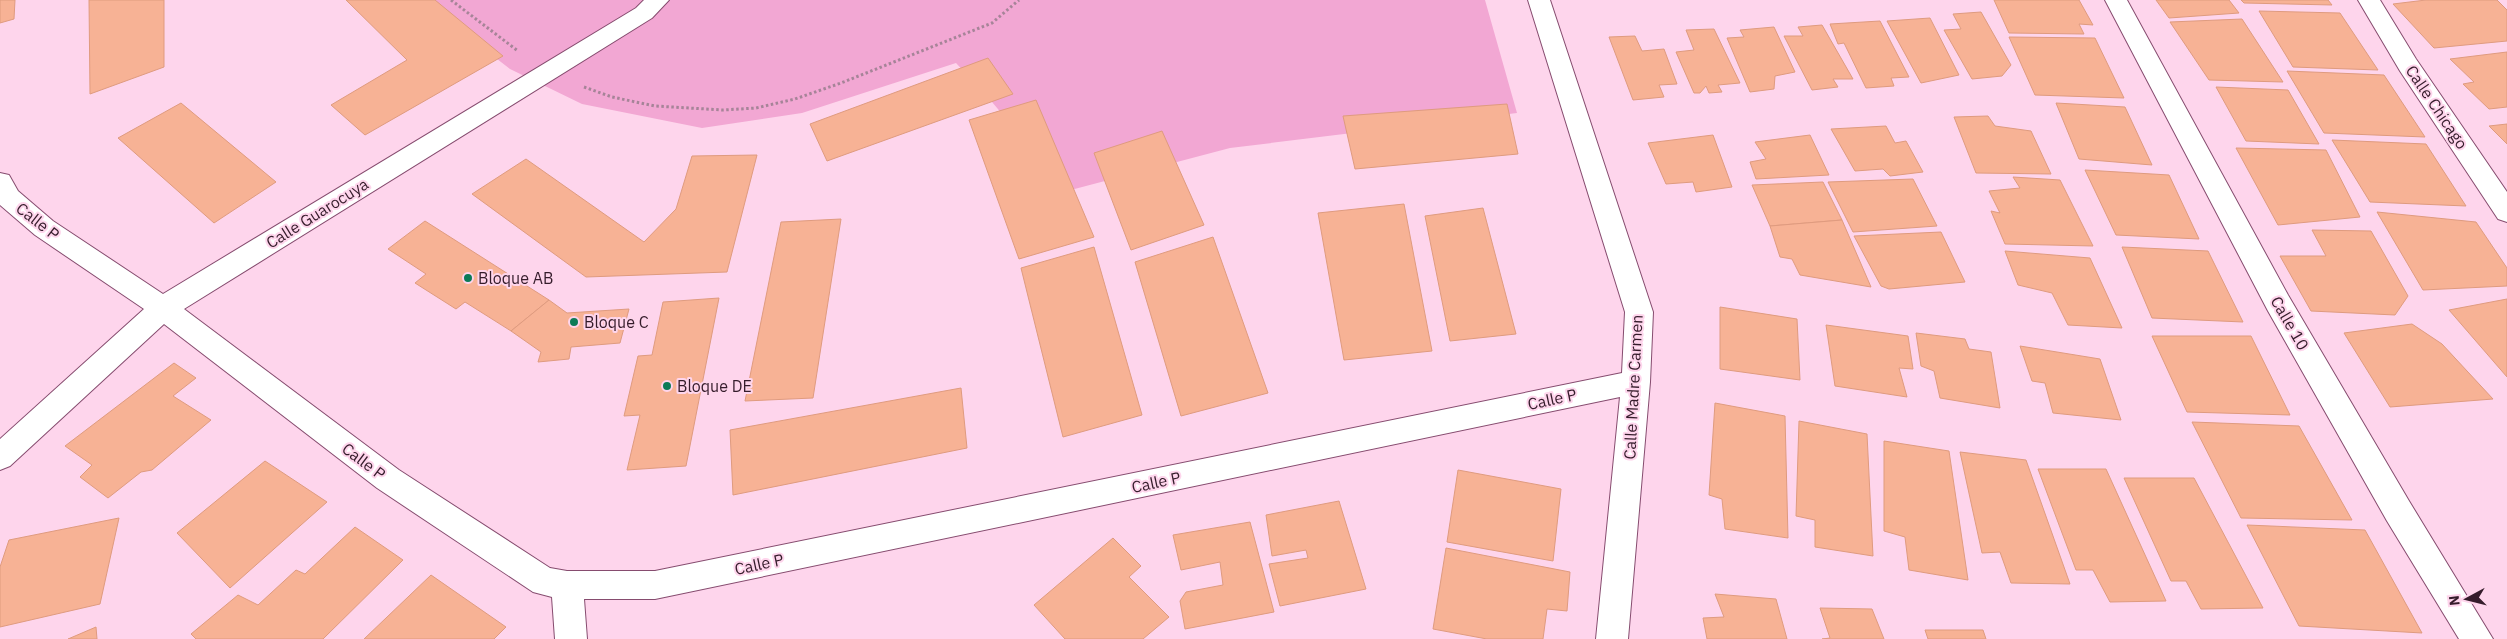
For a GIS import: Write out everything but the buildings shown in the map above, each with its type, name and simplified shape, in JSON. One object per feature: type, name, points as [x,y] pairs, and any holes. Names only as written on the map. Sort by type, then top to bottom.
[{"type":"street","name":"Calle Guarocuya","points":[[0,457],[163,308],[644,13],[658,0]]},
{"type":"street","name":"Calle Madre Carmen","points":[[1539,0],[1639,312],[1636,382],[1612,639]]},
{"type":"street","name":"Calle 10","points":[[2116,0],[2278,303],[2398,511],[2477,639]]},
{"type":"street","name":"Calle Chicago","points":[[2369,0],[2408,64],[2507,212]]},
{"type":"street","name":"Calle P","points":[[0,182],[9,198],[44,228],[163,308],[388,479],[544,582],[567,585],[655,585],[1636,382]]},
{"type":"street","points":[[567,585],[571,639]]},
{"type":"path","points":[[451,0],[524,56]]},
{"type":"path","points":[[577,85],[612,97],[655,106],[723,110],[756,108],[795,99],[841,83],[992,23],[1019,0]]},
{"type":"shaded area","points":[[421,0],[1485,0],[1517,113],[1230,148],[1067,191],[992,102],[956,63],[802,113],[702,128],[582,104],[510,69]]},
{"type":"place","name":"Bloque AB","points":[[468,278]]},
{"type":"place","name":"Bloque C","points":[[574,322]]},
{"type":"place","name":"Bloque DE","points":[[667,386]]}]
